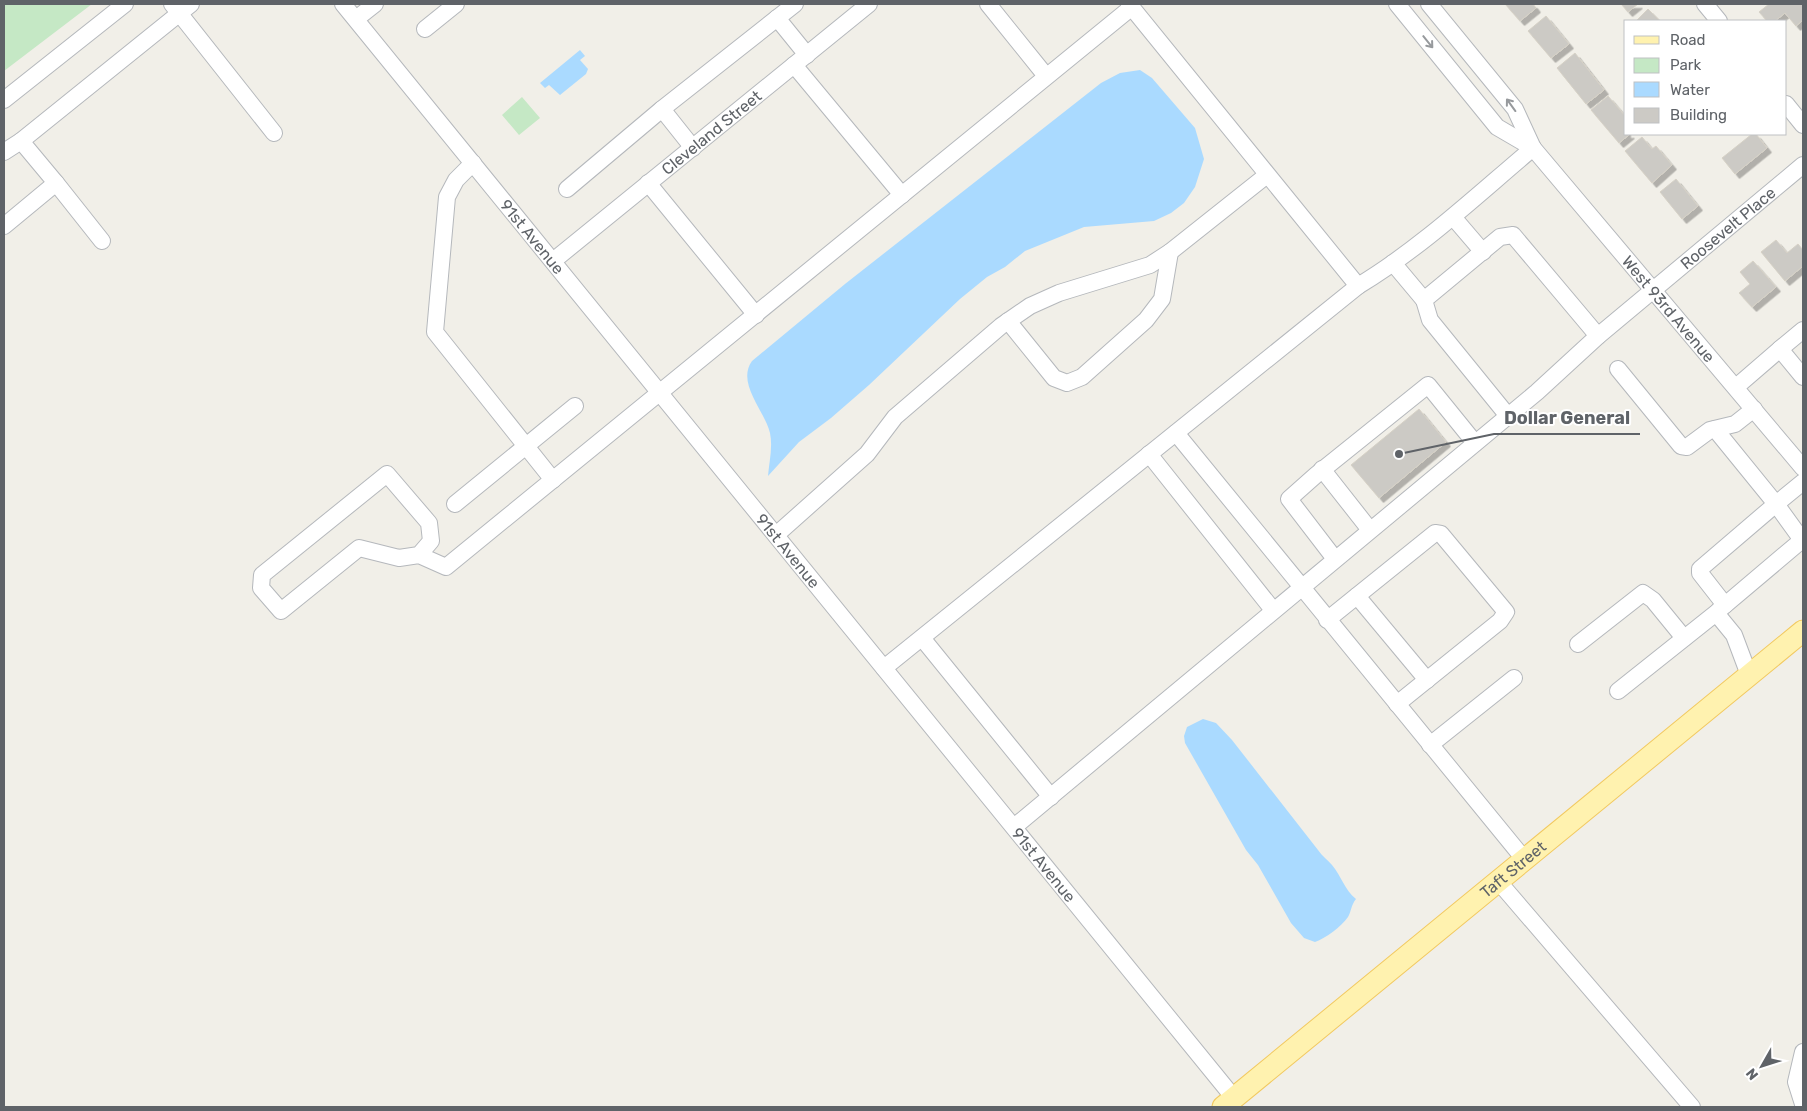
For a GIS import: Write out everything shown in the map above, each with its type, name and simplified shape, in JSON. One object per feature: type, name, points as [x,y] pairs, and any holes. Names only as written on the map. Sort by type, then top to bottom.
[{"type":"main road","name":"Taft Street","points":[[1228,1103],[1803,631]]},
{"type":"street","points":[[4,100],[125,4]]},
{"type":"street","name":"91st Avenue","points":[[343,4],[1014,827],[1228,1103]]},
{"type":"street","points":[[356,19],[375,4]]},
{"type":"street","points":[[425,29],[456,4]]},
{"type":"street","points":[[567,189],[662,109],[795,4]]},
{"type":"street","name":"Cleveland Street","points":[[553,261],[869,4]]},
{"type":"street","points":[[988,4],[1046,76]]},
{"type":"street","name":"West 93rd Avenue","points":[[1397,4],[1497,127],[1533,148]]},
{"type":"street","name":"West 93rd Avenue","points":[[1429,4],[1515,109],[1533,148],[1803,468]]},
{"type":"street","points":[[1705,4],[1718,20]]},
{"type":"street","points":[[419,555],[431,541],[429,523],[388,474],[262,575],[261,588],[281,611],[359,548],[399,558],[419,555],[446,567],[756,315],[1130,6],[1358,286]]},
{"type":"street","points":[[4,152],[181,7],[274,133]]},
{"type":"street","points":[[778,18],[801,60],[902,195]]},
{"type":"street","points":[[1787,105],[1803,125]]},
{"type":"street","points":[[662,109],[693,148]]},
{"type":"street","points":[[21,140],[102,241]]},
{"type":"street","points":[[884,668],[1358,286],[1393,263],[1453,217],[1533,148]]},
{"type":"street","points":[[473,163],[456,180],[447,197],[435,332],[553,480]]},
{"type":"street","name":"Roosevelt Place","points":[[1014,827],[1508,416],[1598,336],[1803,165]]},
{"type":"street","points":[[776,535],[866,454],[895,417],[1008,321],[1030,306],[1059,293],[1150,265],[1170,252],[1267,175]]},
{"type":"street","points":[[4,226],[56,183]]},
{"type":"street","points":[[648,183],[756,315]]},
{"type":"street","points":[[1453,217],[1483,252]]},
{"type":"street","points":[[1424,300],[1500,237],[1513,235],[1598,336]]},
{"type":"street","points":[[1008,321],[1054,378],[1067,383],[1082,378],[1146,320],[1162,299],[1170,252]]},
{"type":"street","points":[[1393,263],[1424,300],[1430,320],[1508,416]]},
{"type":"street","points":[[1736,387],[1803,330]]},
{"type":"street","points":[[1780,349],[1803,377]]},
{"type":"street","points":[[1618,369],[1681,446],[1687,447],[1715,429],[1735,424],[1754,409]]},
{"type":"street","points":[[1335,559],[1289,499],[1322,469],[1428,385],[1475,443]]},
{"type":"street","points":[[455,504],[575,406]]},
{"type":"street","points":[[1618,691],[1802,540],[1776,504],[1715,429]]},
{"type":"street","points":[[1176,433],[1524,859]]},
{"type":"street","points":[[1149,454],[1274,610]]},
{"type":"street","points":[[1322,469],[1370,530]]},
{"type":"street","points":[[1749,675],[1734,636],[1700,573],[1700,569],[1803,482]]},
{"type":"street","points":[[1327,620],[1434,533],[1441,534],[1506,612],[1500,621],[1397,704]]},
{"type":"street","points":[[1578,644],[1642,593],[1653,600],[1684,638]]},
{"type":"street","points":[[1357,596],[1427,680]]},
{"type":"street","points":[[922,638],[1051,796]]},
{"type":"street","points":[[1430,744],[1514,678]]},
{"type":"street","points":[[1498,881],[1692,1107]]},
{"type":"street","points":[[1803,1052],[1796,1082],[1803,1104]]},
{"type":"green space","points":[[4,4],[92,4],[4,71]]},
{"type":"green space","points":[[522,97],[540,118],[519,135],[502,115]]},
{"type":"water","points":[[580,50],[585,56],[580,60],[588,69],[586,74],[560,95],[549,85],[545,88],[540,83]]},
{"type":"water","points":[[1140,70],[1152,78],[1195,128],[1204,159],[1195,187],[1184,203],[1171,213],[1154,221],[1084,227],[1025,251],[1005,267],[987,277],[960,299],[869,385],[831,418],[799,442],[768,476],[771,438],[767,424],[749,388],[747,378],[752,361],[845,284],[1101,83],[1120,73]]},
{"type":"water","points":[[1203,719],[1216,723],[1232,740],[1332,865],[1356,899],[1345,921],[1324,938],[1315,942],[1304,938],[1291,923],[1258,865],[1246,850],[1185,743],[1184,736],[1187,727]]},
{"type":"building","points":[[1505,4],[1533,4],[1536,8],[1520,21]]},
{"type":"building","points":[[1621,4],[1638,4],[1628,12]]},
{"type":"building","points":[[1769,4],[1803,4],[1803,20],[1796,26],[1785,13],[1776,20],[1766,20],[1759,12]]},
{"type":"building","points":[[1648,9],[1659,20],[1637,20]]},
{"type":"building","points":[[1546,16],[1569,44],[1551,58],[1528,31]]},
{"type":"building","points":[[1575,53],[1604,90],[1586,104],[1557,68]]},
{"type":"building","points":[[1608,96],[1624,115],[1624,135],[1629,135],[1619,143],[1591,110]]},
{"type":"building","points":[[1751,135],[1757,135],[1767,148],[1735,174],[1722,158]]},
{"type":"building","points":[[1642,137],[1652,149],[1656,146],[1672,165],[1652,183],[1625,151]]},
{"type":"building","points":[[1676,179],[1698,206],[1682,219],[1660,192]]},
{"type":"building","points":[[1776,240],[1787,253],[1798,244],[1803,250],[1803,266],[1785,281],[1761,252]]},
{"type":"building","points":[[1753,261],[1776,287],[1752,307],[1739,293],[1750,284],[1740,272]]},
{"type":"building","points":[[1419,409],[1446,442],[1379,498],[1351,465]]},
{"type":"place","name":"Dollar General","points":[[1399,454]]}]
